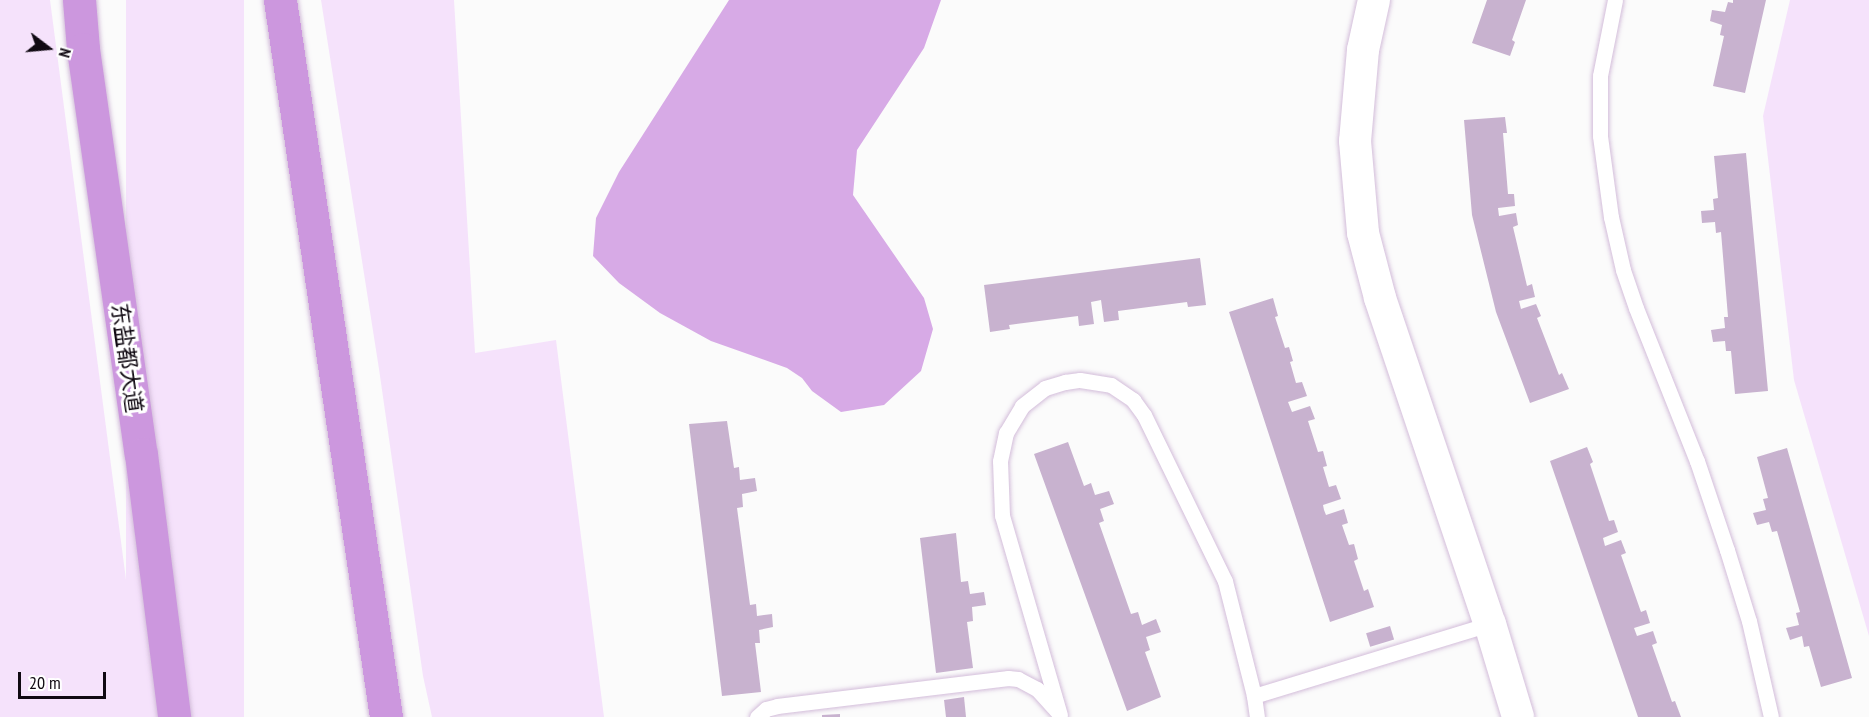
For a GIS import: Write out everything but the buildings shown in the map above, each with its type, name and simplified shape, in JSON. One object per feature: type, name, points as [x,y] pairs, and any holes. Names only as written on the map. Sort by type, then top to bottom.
[{"type":"highway","name":"东盐都大道","points":[[79,0],[83,49],[141,454],[174,717]]},
{"type":"highway","points":[[280,0],[386,717]]},
{"type":"street","points":[[1374,0],[1363,50],[1355,141],[1364,233],[1380,298],[1490,624],[1518,717]]},
{"type":"lane","points":[[1615,0],[1606,36],[1600,86],[1600,136],[1623,270],[1697,461],[1727,550],[1749,621],[1771,717]]},
{"type":"lane","points":[[1060,716],[1053,683],[1002,515],[999,487],[1000,461],[1006,433],[1016,412],[1036,394],[1065,382],[1094,381],[1111,385],[1133,400],[1144,414],[1225,581],[1254,696],[1257,717]]},
{"type":"lane","points":[[1254,696],[1490,624]]},
{"type":"lane","points":[[757,717],[766,709],[777,706],[1008,678],[1018,679],[1036,688],[1060,716]]},
{"type":"shaded area","points":[[0,0],[50,0],[144,717],[0,717]]},
{"type":"shaded area","points":[[126,0],[244,0],[244,717],[126,717]]},
{"type":"shaded area","points":[[321,0],[454,0],[475,353],[556,340],[604,717],[432,717],[423,676],[379,369]]},
{"type":"shaded area","points":[[729,0],[941,0],[924,48],[857,150],[853,195],[924,298],[933,329],[921,371],[884,405],[841,412],[812,391],[802,378],[787,368],[711,341],[660,313],[619,283],[593,256],[596,218],[619,172]]},
{"type":"shaded area","points":[[1790,0],[1869,0],[1869,636],[1794,380],[1763,116]]}]
